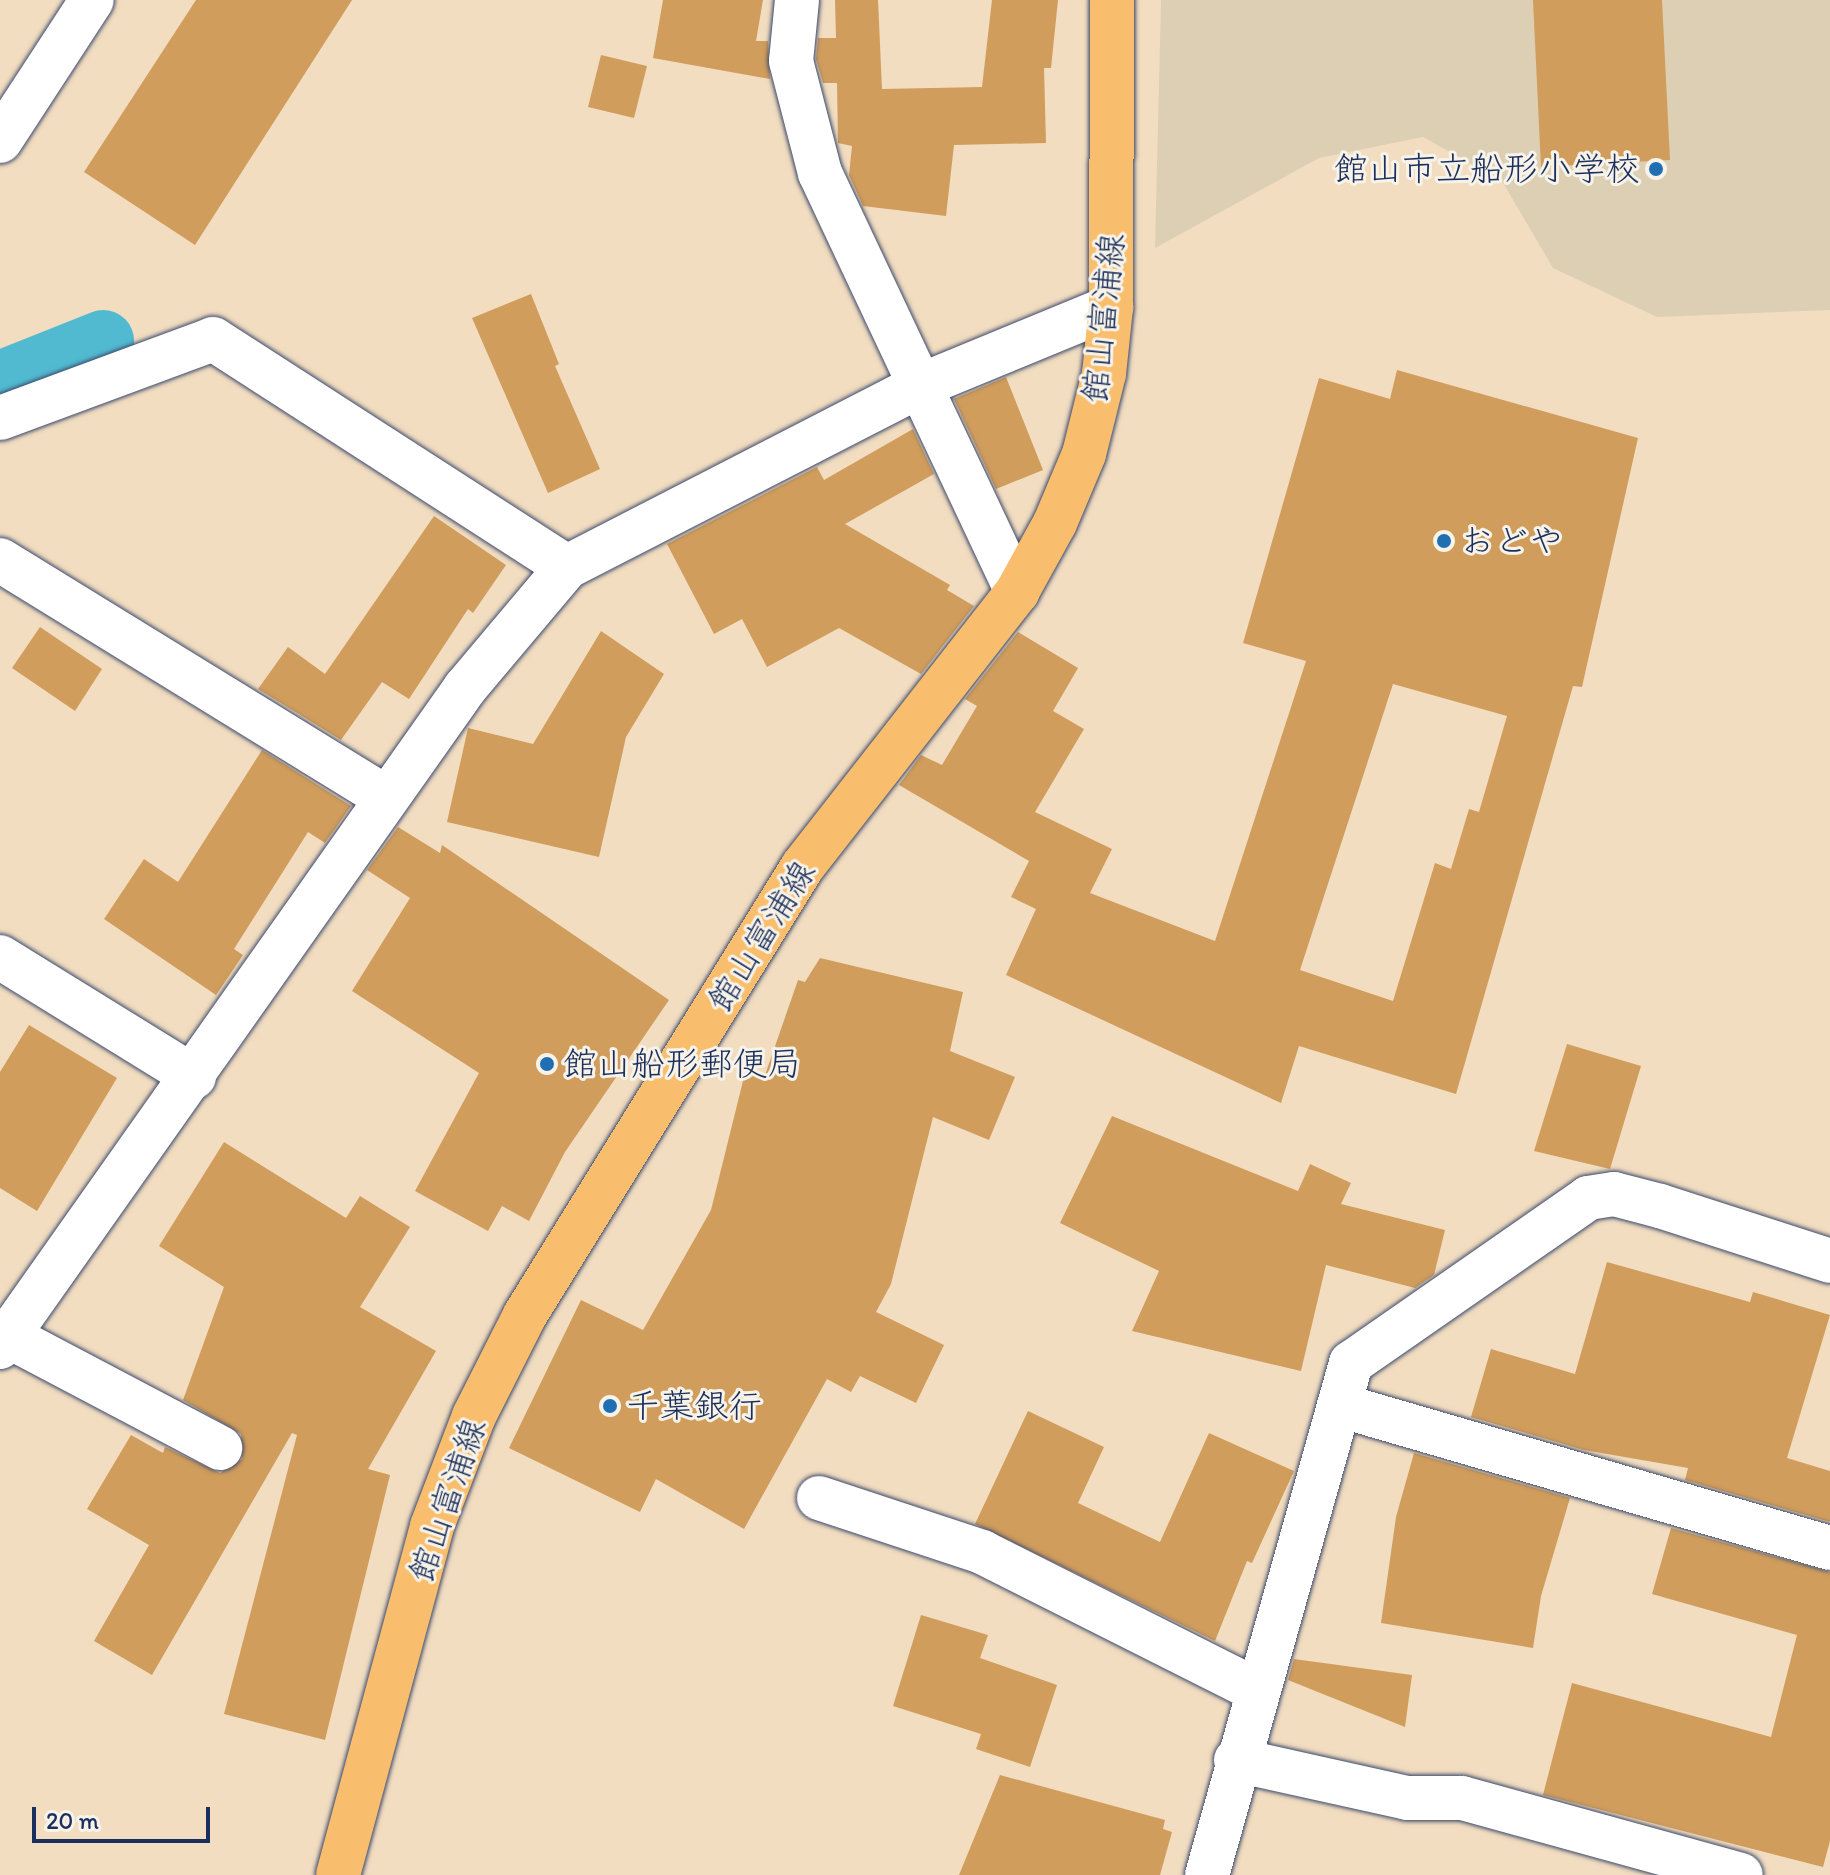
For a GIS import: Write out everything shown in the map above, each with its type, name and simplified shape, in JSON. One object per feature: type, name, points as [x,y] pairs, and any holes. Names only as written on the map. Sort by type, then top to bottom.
[{"type":"main road","name":"館山富浦線","points":[[338,1875],[432,1526],[474,1416],[525,1315],[803,866],[1017,592],[1055,523],[1084,454],[1104,374],[1111,307],[1112,0]]},
{"type":"street","points":[[0,141],[92,0]]},
{"type":"street","points":[[797,0],[791,61],[820,173],[917,387],[1017,592]]},
{"type":"street","points":[[220,1448],[4,1342],[194,1077],[465,688],[567,567],[917,387],[1111,307]]},
{"type":"street","points":[[0,418],[213,339],[567,567]]},
{"type":"street","points":[[0,560],[387,798]]},
{"type":"street","points":[[0,957],[194,1077]]},
{"type":"street","points":[[1207,1875],[1236,1760],[1351,1363],[1588,1198],[1614,1194],[1830,1261]]},
{"type":"street","points":[[1339,1405],[1830,1548]]},
{"type":"street","points":[[819,1498],[982,1552],[1256,1690]]},
{"type":"street","points":[[1236,1760],[1407,1798],[1462,1798],[1741,1875]]},
{"type":"shaded area","name":"館山市立船形小学校","points":[[1161,0],[1830,0],[1830,310],[1657,317],[1553,268],[1502,181],[1423,137],[1319,158],[1155,248]]},
{"type":"building","points":[[196,0],[352,0],[195,245],[84,172]]},
{"type":"building","points":[[663,0],[763,0],[756,41],[768,41],[770,79],[653,58]]},
{"type":"building","points":[[835,0],[878,0],[882,89],[982,87],[992,0],[1058,0],[1051,68],[1044,68],[1046,143],[954,145],[946,216],[863,206],[849,175],[852,146],[838,143],[837,83],[823,83],[816,59],[818,38],[836,38]]},
{"type":"building","points":[[1533,0],[1662,0],[1670,160],[1541,167]]},
{"type":"building","points":[[601,55],[647,66],[634,118],[588,107]]},
{"type":"building","points":[[531,294],[559,364],[555,366],[600,469],[548,493],[472,318]]},
{"type":"building","points":[[1397,370],[1638,438],[1582,687],[1573,686],[1456,1094],[1299,1046],[1281,1103],[1006,975],[1036,909],[1011,897],[1029,861],[899,785],[921,755],[942,765],[977,706],[965,699],[1018,632],[1078,668],[1053,711],[1084,729],[1035,812],[1112,849],[1090,893],[1215,941],[1306,661],[1243,643],[1319,378],[1390,399]],"holes":[[[1393,684],[1507,716],[1479,812],[1469,809],[1451,869],[1435,863],[1393,1001],[1300,970]]]},
{"type":"building","points":[[1006,377],[1043,470],[996,489],[954,399]]},
{"type":"building","points":[[913,429],[934,474],[845,524],[950,585],[947,590],[974,606],[921,674],[839,628],[767,667],[742,619],[714,634],[667,544],[817,467],[824,480]]},
{"type":"building","points":[[434,516],[506,565],[473,613],[468,609],[409,699],[382,682],[341,740],[258,689],[288,647],[325,674]]},
{"type":"building","points":[[40,627],[102,669],[75,711],[12,668]]},
{"type":"building","points":[[601,631],[664,674],[626,737],[599,857],[447,822],[468,728],[533,744]]},
{"type":"building","points":[[262,750],[351,806],[325,843],[308,832],[234,949],[243,955],[216,995],[104,919],[144,859],[178,882]]},
{"type":"building","points":[[398,827],[440,853],[442,845],[669,1000],[565,1152],[529,1221],[502,1206],[488,1231],[415,1191],[479,1073],[352,991],[410,898],[367,870]]},
{"type":"building","points":[[820,958],[963,992],[950,1051],[1015,1077],[989,1140],[933,1117],[891,1284],[876,1312],[944,1345],[916,1403],[860,1376],[851,1392],[827,1379],[744,1529],[656,1479],[640,1512],[509,1448],[581,1300],[643,1330],[711,1210],[745,1073],[764,1078],[798,980],[805,982]]},
{"type":"building","points":[[29,1025],[117,1078],[37,1211],[0,1188],[0,1072]]},
{"type":"building","points":[[1567,1044],[1641,1066],[1610,1169],[1534,1151]]},
{"type":"building","points":[[1112,1116],[1298,1191],[1310,1164],[1351,1183],[1341,1204],[1445,1230],[1434,1275],[1415,1288],[1326,1265],[1301,1371],[1132,1331],[1159,1271],[1060,1223]]},
{"type":"building","points":[[224,1142],[346,1218],[360,1196],[410,1227],[360,1307],[436,1351],[368,1469],[390,1475],[325,1740],[224,1714],[297,1435],[292,1433],[152,1675],[94,1641],[149,1545],[87,1509],[131,1435],[163,1453],[165,1447],[220,1473],[242,1459],[241,1434],[183,1400],[224,1287],[159,1246]]},
{"type":"building","points":[[1607,1262],[1750,1302],[1753,1292],[1830,1315],[1787,1458],[1830,1471],[1830,1522],[1685,1480],[1688,1468],[1584,1450],[1471,1417],[1491,1349],[1575,1374]]},
{"type":"building","points":[[1028,1411],[1104,1447],[1078,1503],[1160,1542],[1209,1433],[1294,1471],[1252,1563],[1247,1561],[1215,1641],[975,1524]]},
{"type":"building","points":[[1414,1453],[1570,1498],[1541,1596],[1533,1648],[1381,1623],[1396,1517]]},
{"type":"building","points":[[1671,1528],[1830,1572],[1830,1841],[1823,1867],[1543,1795],[1572,1683],[1771,1737],[1797,1635],[1652,1594]]},
{"type":"building","points":[[921,1615],[988,1635],[980,1658],[1057,1685],[1030,1767],[976,1749],[981,1734],[893,1706]]},
{"type":"building","points":[[1294,1659],[1412,1675],[1405,1727],[1288,1680]]},
{"type":"building","points":[[1000,1775],[1165,1820],[1163,1829],[1172,1832],[1160,1875],[959,1875]]},
{"type":"waterway","points":[[0,382],[103,341]]},
{"type":"place","name":"館山市立船形小学校","points":[[1656,169]]},
{"type":"place","name":"おどや","points":[[1444,541]]},
{"type":"place","name":"館山船形郵便局","points":[[547,1064]]},
{"type":"place","name":"千葉銀行","points":[[610,1406]]}]
